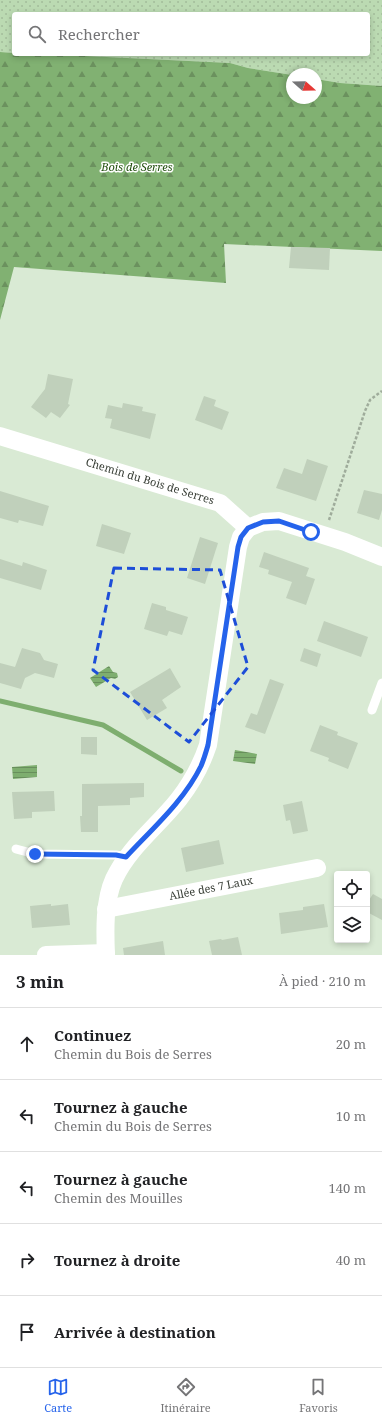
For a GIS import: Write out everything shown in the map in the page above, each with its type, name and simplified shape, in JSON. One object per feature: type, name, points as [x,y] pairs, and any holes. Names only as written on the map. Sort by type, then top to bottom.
[{"type":"street","name":"Chemin du Bois de Serres","points":[[0,436],[220,503],[248,528]]},
{"type":"street","points":[[46,955],[106,954],[106,909],[113,880],[126,857],[179,799],[202,765],[208,745],[238,547],[241,537],[248,528],[263,522],[279,521],[345,542],[382,557]]},
{"type":"street","name":"Allée des 7 Laux","points":[[106,909],[317,868]]},
{"type":"lane","points":[[372,710],[382,683]]},
{"type":"lane","points":[[16,849],[35,854],[116,855],[126,857]]},
{"type":"path","points":[[324,536],[365,411],[370,400],[382,391]]},
{"type":"highlighted area","points":[[114,568],[220,570],[248,667],[189,742],[93,670]]},
{"type":"shaded area","points":[[0,0],[382,0],[382,86],[322,80],[322,68],[286,68],[286,74],[248,68],[230,63],[86,56],[370,56],[370,12],[12,12],[12,53],[0,52]]},
{"type":"shaded area","points":[[109,666],[113,672],[117,673],[118,677],[115,679],[111,678],[96,687],[90,678]]},
{"type":"shaded area","points":[[235,750],[257,754],[255,764],[233,761]]},
{"type":"shaded area","points":[[37,765],[37,777],[13,779],[12,767]]},
{"type":"green space","name":"Bois de Serres","points":[[0,52],[12,53],[12,56],[86,56],[230,63],[248,68],[286,74],[286,104],[322,104],[322,80],[382,86],[382,251],[224,244],[226,283],[14,267],[0,320]]},
{"type":"building","points":[[291,247],[330,248],[329,270],[289,268]]},
{"type":"building","points":[[48,374],[73,379],[68,404],[70,405],[60,418],[51,412],[46,418],[31,407],[45,389]]},
{"type":"building","points":[[204,396],[216,400],[214,406],[229,412],[222,430],[195,420]]},
{"type":"building","points":[[123,403],[143,407],[142,411],[156,414],[150,439],[110,428],[112,419],[105,418],[108,405],[122,408]]},
{"type":"building","points":[[307,459],[328,466],[316,501],[276,488],[284,468],[302,474]]},
{"type":"building","points":[[364,490],[382,494],[382,510],[379,520],[357,513]]},
{"type":"building","points":[[0,491],[49,506],[43,526],[19,520],[18,523],[0,518]]},
{"type":"building","points":[[102,524],[131,533],[124,554],[96,546]]},
{"type":"building","points":[[200,537],[218,543],[205,584],[187,578]]},
{"type":"building","points":[[264,552],[309,568],[306,576],[315,579],[306,605],[286,598],[292,582],[268,574],[269,570],[259,567]]},
{"type":"building","points":[[0,559],[22,566],[23,562],[47,570],[41,590],[0,578]]},
{"type":"building","points":[[152,603],[166,607],[166,610],[188,617],[182,635],[169,631],[167,636],[144,629]]},
{"type":"building","points":[[324,621],[368,637],[361,657],[317,641]]},
{"type":"building","points":[[22,648],[40,653],[44,660],[58,664],[54,678],[35,673],[25,678],[21,689],[0,683],[0,663],[15,667]]},
{"type":"building","points":[[304,648],[321,654],[317,667],[300,661]]},
{"type":"building","points":[[170,668],[181,687],[162,700],[167,708],[147,720],[130,692]]},
{"type":"building","points":[[270,679],[284,684],[265,734],[245,727],[251,713],[257,715]]},
{"type":"building","points":[[320,725],[338,732],[337,735],[358,743],[348,769],[328,761],[329,758],[310,751]]},
{"type":"building","points":[[81,737],[97,737],[97,755],[81,754]]},
{"type":"building","points":[[144,783],[144,797],[130,798],[130,805],[98,806],[98,832],[81,832],[80,816],[82,816],[82,784]]},
{"type":"building","points":[[54,791],[55,811],[32,812],[32,818],[14,819],[12,792]]},
{"type":"building","points":[[302,801],[308,831],[293,834],[290,820],[286,821],[283,805]]},
{"type":"building","points":[[219,840],[224,864],[186,872],[181,848]]},
{"type":"building","points":[[373,894],[382,899],[382,920],[370,914],[370,898]]},
{"type":"building","points":[[51,904],[51,906],[68,904],[70,925],[32,928],[30,906]]},
{"type":"building","points":[[324,904],[328,927],[281,934],[279,913],[303,910],[303,907]]},
{"type":"building","points":[[238,937],[242,955],[212,955],[209,941]]},
{"type":"building","points":[[163,941],[165,955],[124,955],[123,948]]},
{"type":"waterway","points":[[0,701],[103,725],[181,771]]},
{"type":"route","points":[[35,854],[116,855],[126,857],[179,799],[202,765],[208,745],[238,547],[241,537],[248,528],[263,522],[279,521],[311,532]]}]
